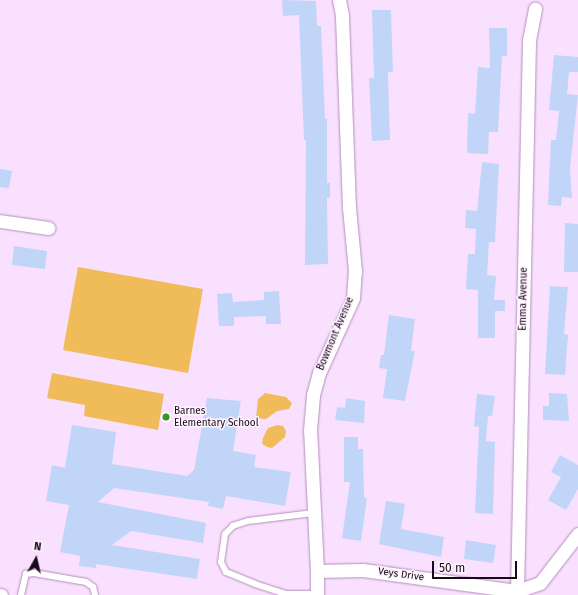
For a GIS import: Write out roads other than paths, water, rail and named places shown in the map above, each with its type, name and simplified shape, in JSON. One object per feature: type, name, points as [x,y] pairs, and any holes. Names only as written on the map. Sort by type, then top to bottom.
[{"type":"street","name":"Bowmont Avenue","points":[[317,571],[310,430],[313,395],[319,373],[353,298],[354,271],[349,208],[342,15],[339,0]]},
{"type":"street","name":"Emma Avenue","points":[[517,591],[529,40],[535,9]]},
{"type":"street","points":[[0,221],[48,228]]},
{"type":"street","name":"Veys Drive","points":[[317,571],[363,570],[517,591],[540,583],[578,534]]},
{"type":"street","points":[[317,571],[317,595]]},
{"type":"lane","points":[[313,513],[248,521],[233,526],[225,534],[221,562],[226,572],[261,586],[285,594],[317,595]]},
{"type":"lane","points":[[22,595],[26,574],[34,573],[86,582],[93,586],[95,595]]},
{"type":"place","name":"Barnes Elementary School","points":[[166,417]]}]
